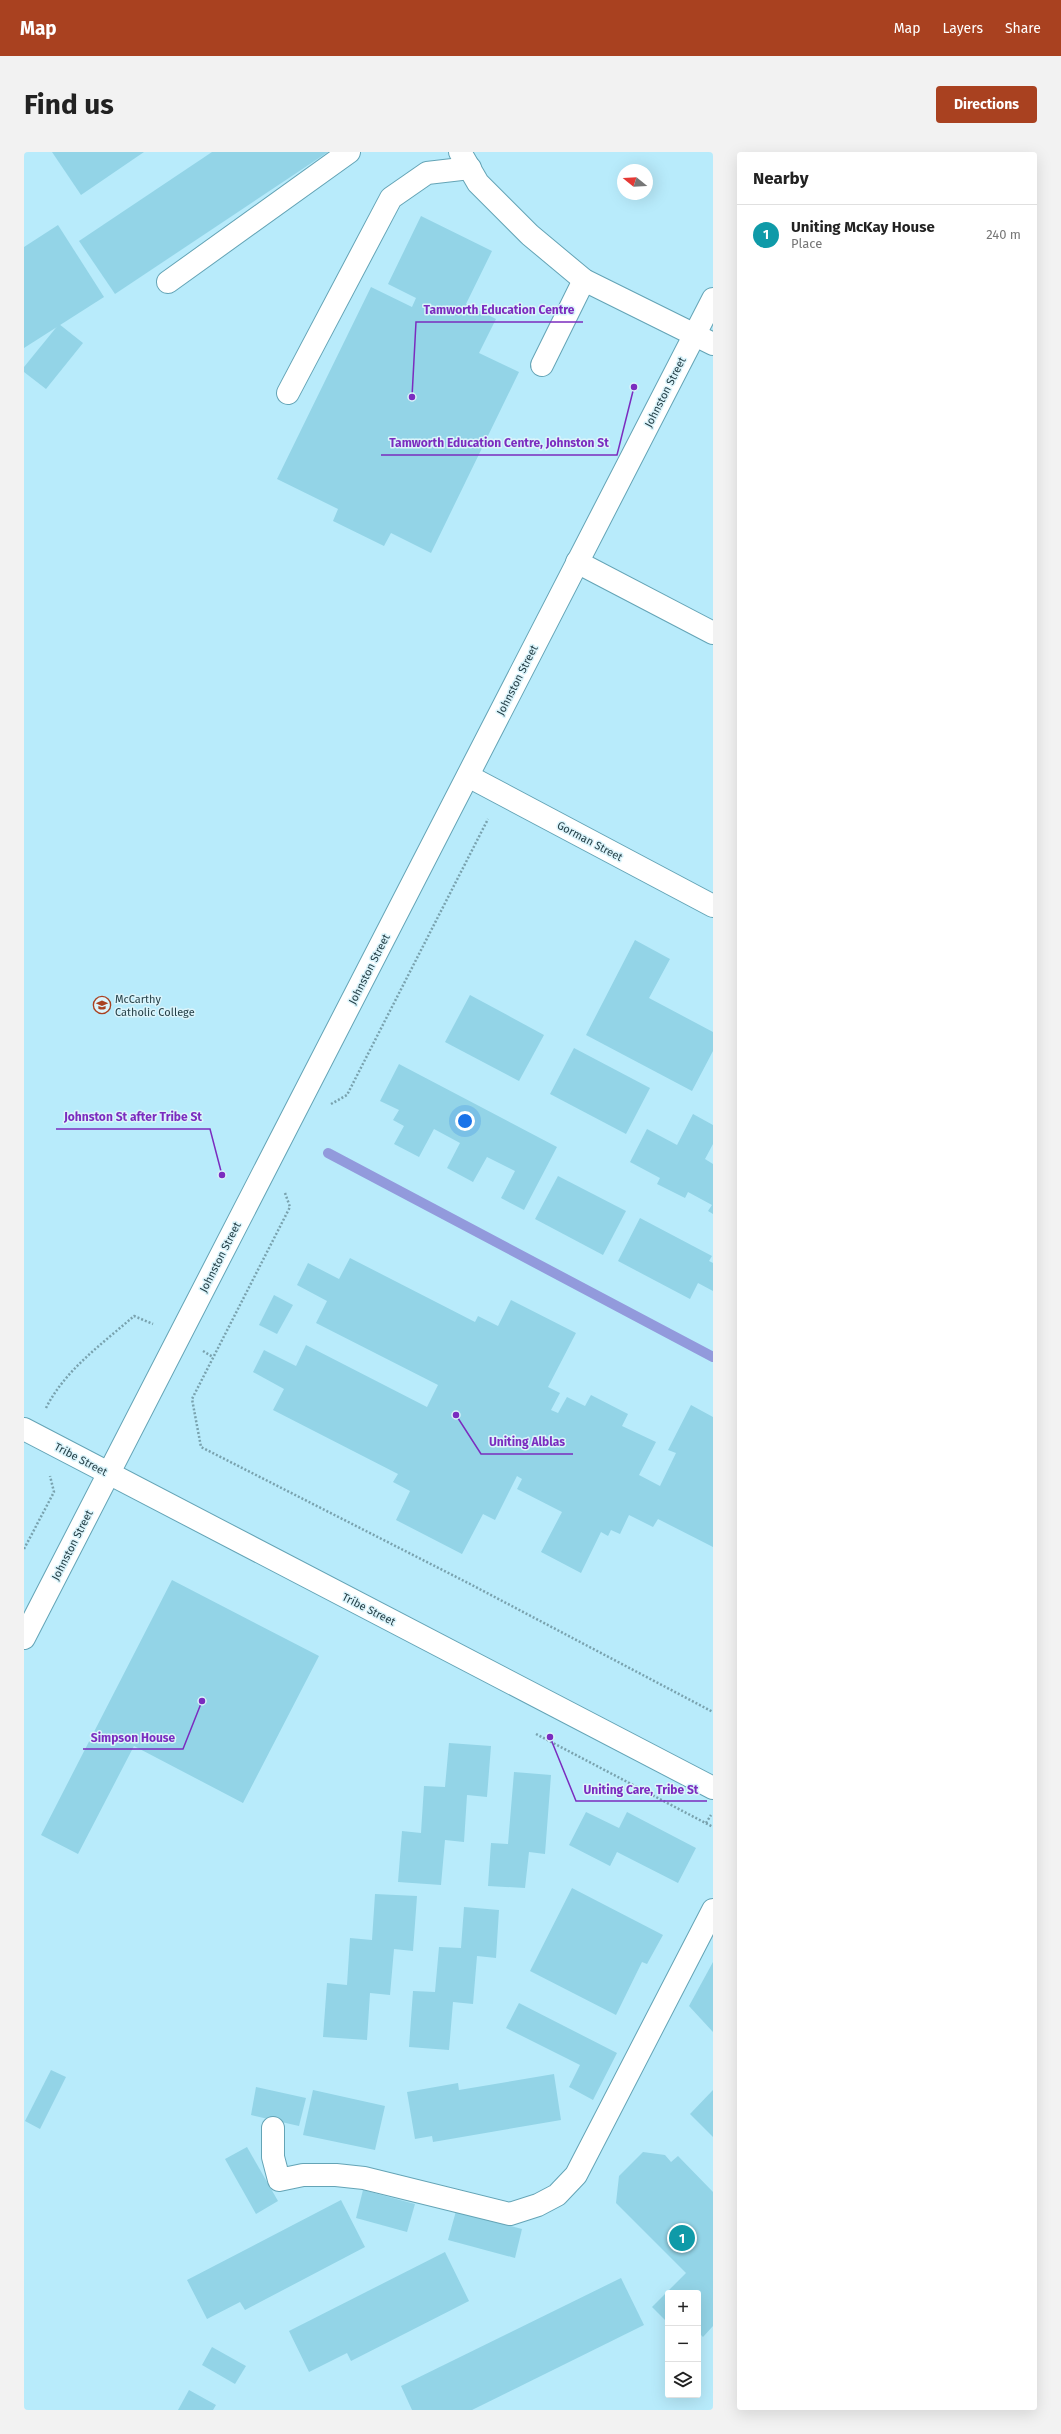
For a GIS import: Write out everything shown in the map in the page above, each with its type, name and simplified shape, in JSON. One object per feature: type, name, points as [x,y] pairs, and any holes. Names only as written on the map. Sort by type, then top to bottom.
[{"type":"street","points":[[168,282],[348,152]]},
{"type":"street","points":[[288,393],[391,198],[427,173],[465,160],[478,183],[530,235],[584,280],[704,340]]},
{"type":"street","points":[[542,365],[584,280]]},
{"type":"street","name":"Johnston Street","points":[[24,1638],[577,562],[704,340],[713,299]]},
{"type":"street","points":[[577,562],[713,633]]},
{"type":"street","name":"Gorman Street","points":[[468,776],[713,906]]},
{"type":"street","name":"Tribe Street","points":[[29,1432],[713,1788]]},
{"type":"street","points":[[273,2128],[273,2158],[279,2180],[303,2176],[336,2175],[364,2178],[510,2214],[538,2205],[557,2195],[576,2175],[713,1910]]},
{"type":"path","points":[[327,1106],[347,1095],[488,818]]},
{"type":"path","points":[[284,1190],[290,1207],[192,1399],[201,1447],[470,1584],[713,1712]]},
{"type":"path","points":[[29,1432],[54,1391],[82,1360],[134,1316],[160,1328]]},
{"type":"path","points":[[197,1347],[214,1356]]},
{"type":"path","points":[[24,1549],[54,1492],[49,1471]]},
{"type":"path","points":[[536,1734],[713,1827]]},
{"type":"path","points":[[706,1823],[709,1818]]},
{"type":"building","points":[[52,152],[144,152],[81,195]]},
{"type":"building","points":[[212,152],[328,152],[115,294],[79,241]]},
{"type":"building","points":[[421,216],[492,251],[466,304],[496,319],[479,353],[519,372],[431,553],[391,533],[384,546],[333,521],[338,509],[277,479],[371,287],[412,307],[416,298],[388,284]]},
{"type":"building","points":[[58,225],[104,297],[24,348],[24,247]]},
{"type":"building","points":[[59,324],[83,343],[46,389],[24,372],[24,367]]},
{"type":"building","points":[[635,940],[670,959],[649,998],[713,1032],[713,1051],[692,1091],[586,1035]]},
{"type":"building","points":[[470,995],[544,1035],[519,1081],[445,1042]]},
{"type":"building","points":[[574,1048],[650,1088],[626,1134],[550,1094]]},
{"type":"building","points":[[399,1064],[557,1147],[524,1210],[501,1198],[515,1171],[487,1157],[473,1182],[447,1168],[460,1143],[434,1129],[419,1157],[394,1144],[404,1126],[393,1120],[399,1110],[380,1101]]},
{"type":"building","points":[[693,1114],[713,1125],[713,1144],[705,1159],[713,1164],[713,1214],[708,1211],[712,1205],[688,1192],[685,1198],[657,1184],[660,1178],[630,1162],[647,1129],[677,1145]]},
{"type":"building","points":[[558,1176],[626,1211],[603,1255],[535,1219]]},
{"type":"building","points":[[640,1218],[712,1256],[709,1261],[713,1263],[713,1291],[698,1283],[690,1299],[618,1261]]},
{"type":"building","points":[[350,1258],[475,1322],[478,1316],[498,1326],[511,1300],[576,1333],[548,1387],[560,1393],[551,1410],[558,1413],[567,1397],[585,1406],[591,1395],[628,1414],[622,1426],[656,1442],[639,1475],[660,1486],[676,1453],[668,1450],[691,1405],[713,1417],[713,1547],[658,1519],[653,1527],[629,1515],[620,1534],[611,1530],[608,1536],[601,1532],[581,1573],[541,1552],[562,1512],[517,1489],[522,1479],[517,1476],[495,1520],[483,1514],[462,1554],[396,1520],[410,1491],[393,1482],[398,1474],[273,1410],[284,1389],[253,1372],[264,1350],[296,1366],[306,1345],[427,1407],[438,1385],[316,1323],[327,1301],[297,1285],[308,1263],[339,1279]]},
{"type":"building","points":[[274,1295],[293,1305],[277,1334],[259,1325]]},
{"type":"building","points":[[172,1580],[319,1656],[243,1803],[134,1746],[78,1854],[41,1835]]},
{"type":"building","points":[[449,1743],[491,1746],[487,1797],[467,1795],[464,1842],[445,1840],[441,1885],[398,1882],[402,1831],[421,1833],[424,1786],[445,1787]]},
{"type":"building","points":[[514,1772],[551,1775],[545,1854],[529,1852],[525,1888],[488,1886],[491,1843],[508,1844]]},
{"type":"building","points":[[586,1812],[619,1828],[627,1812],[696,1848],[678,1883],[617,1852],[610,1866],[569,1845]]},
{"type":"building","points":[[572,1888],[663,1935],[647,1964],[642,1962],[616,2015],[530,1971]]},
{"type":"building","points":[[375,1894],[417,1896],[413,1951],[394,1949],[390,1995],[370,1993],[367,2040],[323,2037],[327,1983],[347,1985],[350,1938],[372,1940]]},
{"type":"building","points":[[464,1907],[499,1910],[496,1958],[477,1956],[473,2004],[453,2002],[449,2050],[409,2047],[413,1991],[435,1992],[439,1947],[461,1948]]},
{"type":"building","points":[[713,1962],[713,2032],[689,2006]]},
{"type":"building","points":[[519,2003],[617,2053],[593,2100],[569,2087],[580,2065],[506,2028]]},
{"type":"building","points":[[51,2070],[66,2077],[40,2129],[25,2121]]},
{"type":"building","points":[[554,2074],[561,2120],[433,2142],[432,2136],[415,2139],[407,2092],[458,2083],[459,2090]]},
{"type":"building","points":[[256,2087],[306,2098],[299,2126],[251,2115]]},
{"type":"building","points":[[313,2090],[385,2106],[375,2150],[303,2135]]},
{"type":"building","points":[[713,2090],[713,2137],[690,2114]]},
{"type":"building","points":[[247,2147],[278,2201],[256,2214],[225,2159]]},
{"type":"building","points":[[643,2152],[665,2155],[671,2162],[678,2156],[713,2192],[713,2326],[703,2337],[701,2335],[701,2290],[669,2290],[686,2273],[616,2203],[619,2176]]},
{"type":"building","points":[[363,2190],[415,2204],[407,2232],[356,2218]]},
{"type":"building","points":[[341,2200],[365,2247],[245,2310],[240,2302],[207,2319],[187,2280]]},
{"type":"building","points":[[456,2211],[522,2229],[515,2258],[448,2240]]},
{"type":"building","points":[[445,2252],[469,2301],[351,2361],[347,2353],[309,2372],[289,2331]]},
{"type":"building","points":[[621,2278],[644,2325],[472,2410],[412,2410],[401,2386]]},
{"type":"building","points":[[665,2294],[665,2320],[652,2307]]},
{"type":"building","points":[[212,2347],[246,2366],[235,2384],[202,2365]]},
{"type":"building","points":[[189,2390],[216,2405],[213,2410],[178,2410]]},
{"type":"waterway","points":[[328,1153],[713,1357]]},
{"type":"place","name":"Tamworth Education Centre, Johnston St","points":[[634,387]]},
{"type":"place","name":"Tamworth Education Centre","points":[[412,397]]},
{"type":"place","name":"McCarthy Catholic College","points":[[102,1005]]},
{"type":"place","name":"Johnston St after Tribe St","points":[[222,1175]]},
{"type":"place","name":"Uniting Alblas","points":[[456,1415]]},
{"type":"place","name":"Simpson House","points":[[202,1701]]},
{"type":"place","name":"Uniting Care, Tribe St","points":[[550,1737]]},
{"type":"place","name":"Uniting McKay House","points":[[682,2238]]}]
